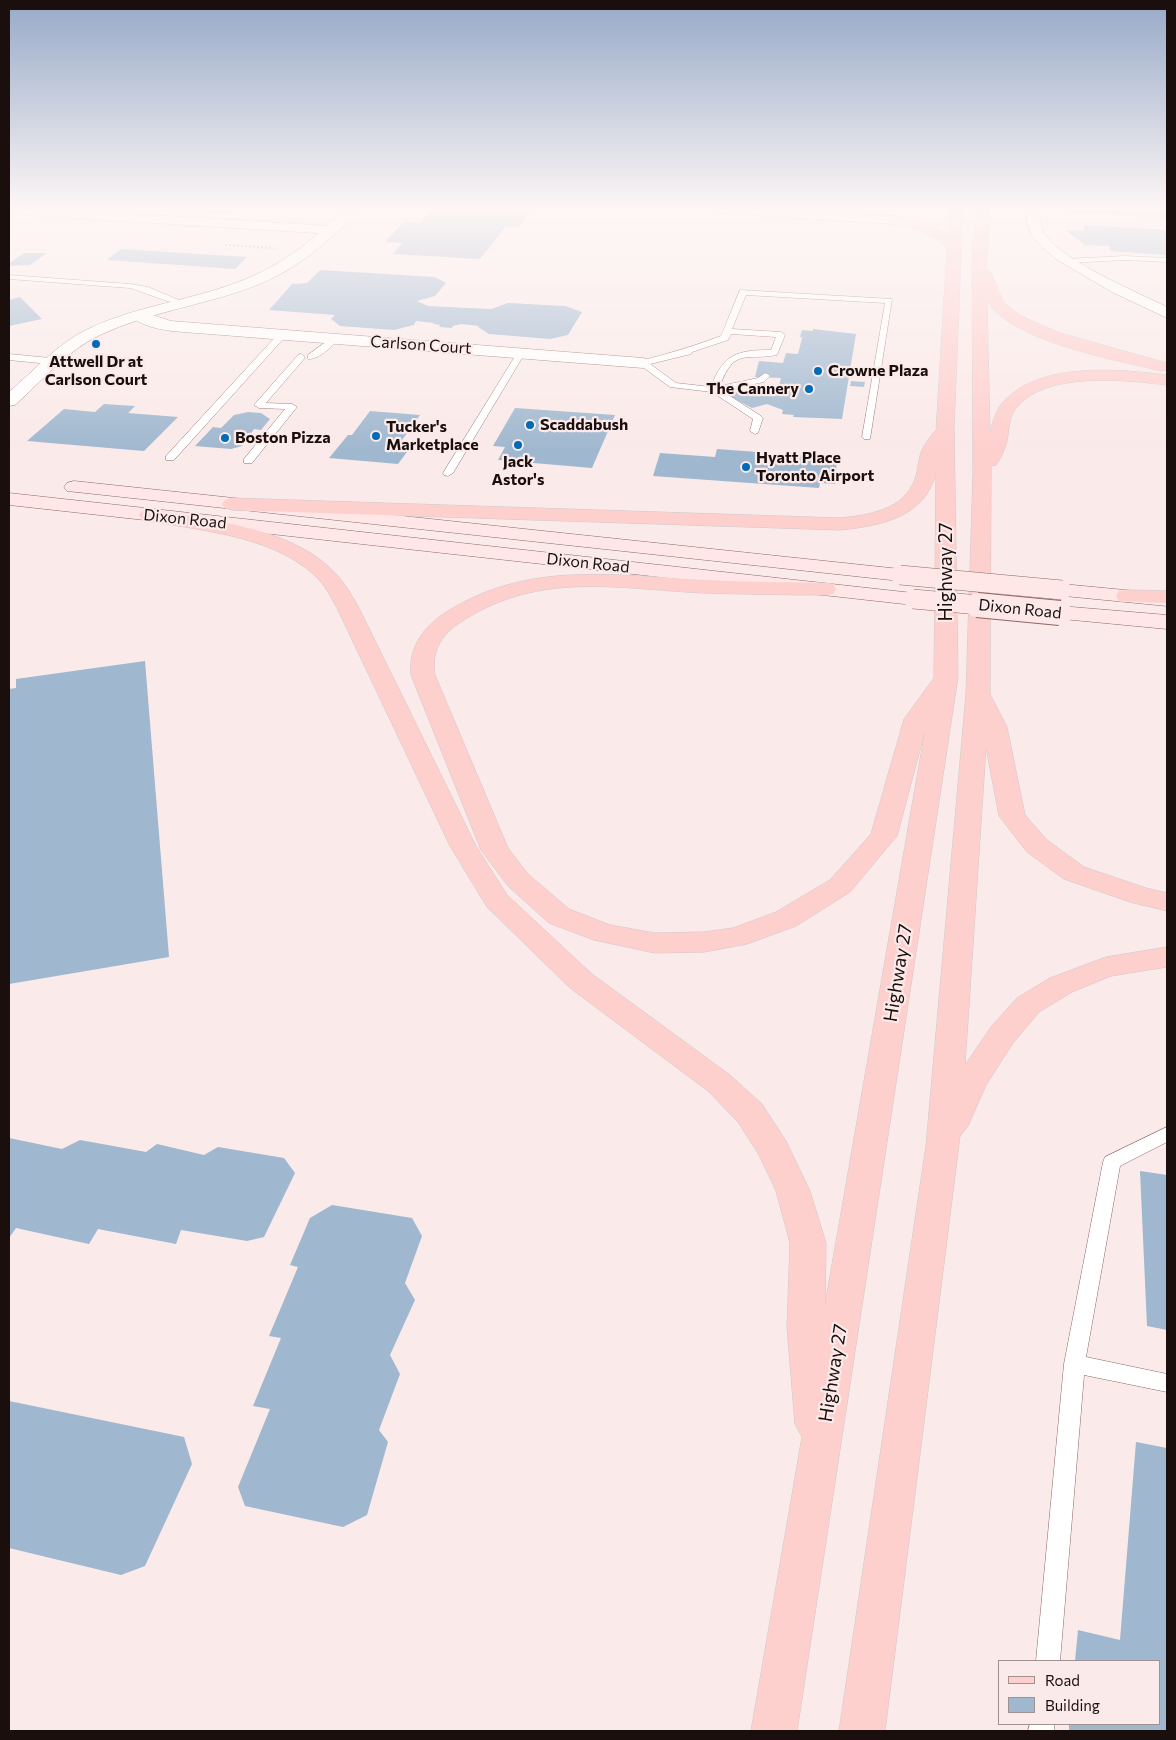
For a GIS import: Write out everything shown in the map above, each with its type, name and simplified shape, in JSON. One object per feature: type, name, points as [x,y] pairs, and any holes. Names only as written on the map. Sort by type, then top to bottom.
[{"type":"main road","name":"Highway 27","points":[[774,1731],[946,676],[945,428],[951,290]]},
{"type":"main road","name":"Highway 27","points":[[862,1731],[943,1146],[978,694],[982,473],[979,290]]},
{"type":"main road","points":[[991,290],[1000,310],[1016,321],[1065,339],[1167,368]]},
{"type":"main road","points":[[982,473],[996,446],[1005,413],[1011,403],[1039,386],[1059,380],[1087,376],[1138,376],[1167,380]]},
{"type":"main road","points":[[232,504],[840,524],[867,522],[888,517],[911,503],[924,483],[929,454],[945,428]]},
{"type":"main road","name":"Dixon Road","points":[[57,485],[900,575],[1167,598]]},
{"type":"main road","name":"Dixon Road","points":[[9,499],[913,599],[1167,622]]},
{"type":"main road","points":[[149,515],[233,532],[289,549],[309,560],[328,577],[348,608],[463,846],[497,901],[581,980],[719,1083],[750,1114],[774,1150],[793,1191],[808,1243],[806,1327],[818,1462]]},
{"type":"main road","points":[[825,589],[700,586],[587,578],[555,581],[522,586],[490,595],[458,612],[435,630],[426,645],[420,662],[423,675],[495,850],[518,880],[559,916],[604,934],[655,943],[704,942],[737,937],[786,919],[840,886],[884,836],[916,719],[946,676]]},
{"type":"main road","points":[[978,694],[995,727],[1012,816],[1037,846],[1074,873],[1140,896],[1167,902]]},
{"type":"main road","points":[[943,1146],[971,1082],[1002,1035],[1028,1005],[1061,985],[1106,967],[1167,957]]},
{"type":"street","points":[[9,390],[63,350],[95,331],[224,290]]},
{"type":"street","points":[[1124,290],[1167,313]]},
{"type":"street","name":"Carlson Court","points":[[140,316],[158,324],[171,326],[282,335],[331,342],[521,353],[643,363]]},
{"type":"street","points":[[9,401],[46,364]]},
{"type":"lane","points":[[148,290],[182,303]]},
{"type":"lane","points":[[643,363],[691,351],[692,349],[725,338],[743,292],[889,301],[867,437]]},
{"type":"lane","points":[[714,390],[725,364],[737,356],[749,353],[772,357],[780,335],[727,331]]},
{"type":"lane","points":[[170,458],[282,335]]},
{"type":"lane","points":[[248,461],[292,407],[259,405],[306,357],[331,342]]},
{"type":"lane","points":[[324,358],[331,350],[331,342]]},
{"type":"lane","points":[[448,473],[521,353]]},
{"type":"lane","points":[[9,357],[46,364]]},
{"type":"lane","points":[[643,363],[673,385],[714,390],[761,380],[764,376]]},
{"type":"lane","points":[[714,390],[758,418],[755,430]]},
{"type":"lane","points":[[1048,1660],[1074,1364],[1112,1162],[1167,1134]]},
{"type":"lane","points":[[1074,1364],[1167,1383]]},
{"type":"building","points":[[287,290],[440,290],[435,296],[417,301],[428,306],[491,309],[508,303],[565,306],[582,312],[568,335],[550,339],[489,334],[479,326],[461,324],[452,328],[439,327],[440,325],[434,323],[416,321],[414,325],[394,330],[340,326],[331,319],[335,315],[269,310]]},
{"type":"building","points":[[20,297],[42,319],[9,326],[9,300]]},
{"type":"building","name":"Crowne Plaza","points":[[813,329],[856,334],[842,419],[793,417],[794,415],[782,414],[783,410],[767,404],[752,408],[727,395],[757,387],[769,393],[783,389],[778,389],[781,378],[755,377],[759,361],[783,363],[786,353],[798,354],[802,338],[804,338],[800,337],[802,330],[813,331]]},
{"type":"building","points":[[851,381],[865,382],[864,387],[850,386]]},
{"type":"building","points":[[104,404],[135,406],[128,413],[178,417],[144,451],[27,441],[64,409],[95,412]]},
{"type":"building","points":[[515,408],[615,415],[592,468],[498,460],[505,447],[493,446]]},
{"type":"building","name":"Tucker's Marketplace","points":[[370,411],[420,415],[397,447],[410,448],[398,464],[329,458],[348,435],[352,435]]},
{"type":"building","name":"Boston Pizza","points":[[248,412],[261,413],[270,419],[261,430],[254,429],[242,446],[231,449],[195,446],[213,427],[221,428],[234,415]]},
{"type":"building","name":"Hyatt Place Toronto Airport","points":[[717,449],[837,458],[835,484],[820,483],[819,488],[653,476],[660,453],[715,457]]},
{"type":"building","points":[[145,661],[169,957],[9,984],[9,689],[16,688],[16,679]]},
{"type":"building","points":[[9,1138],[62,1149],[80,1140],[146,1152],[157,1144],[204,1155],[218,1147],[284,1158],[295,1173],[264,1237],[247,1241],[181,1230],[176,1244],[98,1229],[89,1244],[16,1228],[9,1238]]},
{"type":"building","points":[[1140,1171],[1167,1175],[1167,1330],[1147,1326]]},
{"type":"building","points":[[332,1205],[412,1218],[422,1236],[405,1283],[415,1300],[390,1355],[400,1374],[379,1430],[388,1442],[367,1515],[343,1527],[245,1506],[238,1487],[270,1409],[253,1406],[281,1338],[269,1336],[298,1267],[290,1265],[310,1218]]},
{"type":"building","points":[[9,1401],[184,1437],[192,1464],[145,1566],[121,1575],[9,1548]]},
{"type":"building","points":[[1136,1442],[1167,1448],[1167,1731],[1069,1731],[1069,1725],[1161,1725],[1161,1660],[1075,1660],[1078,1630],[1120,1640]]},
{"type":"place","name":"Attwell Dr at Carlson Court","points":[[96,344]]},
{"type":"place","name":"Crowne Plaza","points":[[818,371]]},
{"type":"place","name":"The Cannery","points":[[809,389]]},
{"type":"place","name":"Scaddabush","points":[[530,425]]},
{"type":"place","name":"Tucker's Marketplace","points":[[376,436]]},
{"type":"place","name":"Boston Pizza","points":[[225,438]]},
{"type":"place","name":"Jack Astor's","points":[[518,445]]},
{"type":"place","name":"Hyatt Place Toronto Airport","points":[[746,467]]}]
